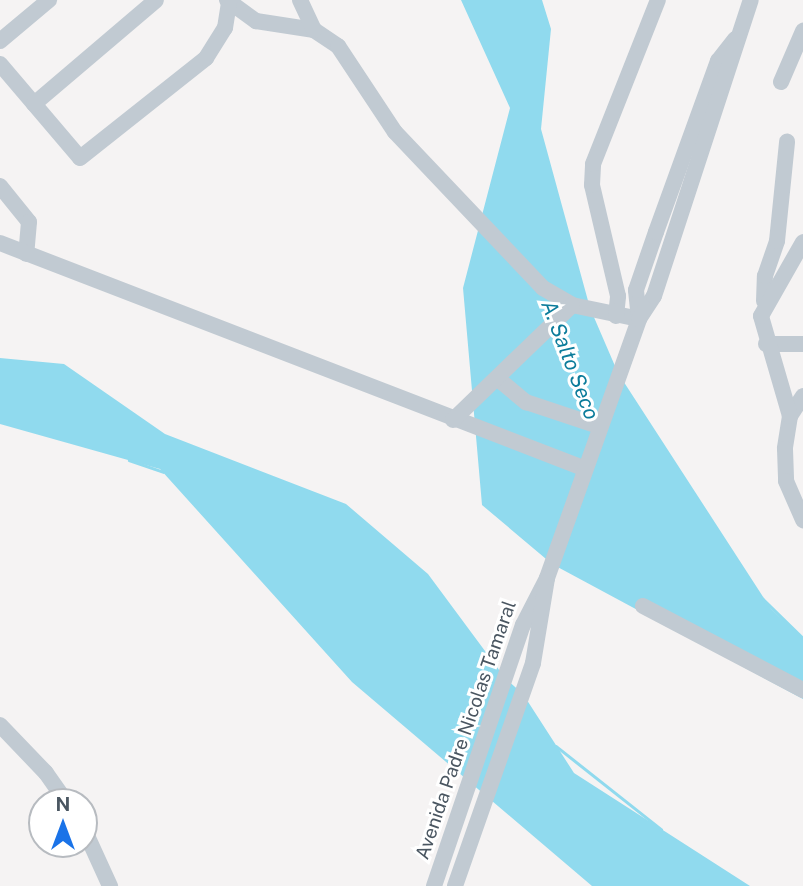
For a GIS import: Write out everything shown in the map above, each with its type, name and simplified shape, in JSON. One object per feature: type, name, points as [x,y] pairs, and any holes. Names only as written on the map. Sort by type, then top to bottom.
[{"type":"street","points":[[0,41],[49,0]]},
{"type":"street","points":[[34,104],[156,0]]},
{"type":"street","points":[[300,0],[314,30],[351,62],[364,91],[411,151],[448,183],[543,288],[572,305],[616,316],[639,318]]},
{"type":"street","points":[[645,0],[650,18]]},
{"type":"street","points":[[616,316],[618,296],[592,185],[593,164],[658,0]]},
{"type":"street","name":"Avenida Padre Nicolas Tamaral","points":[[639,318],[636,290],[679,165],[718,61],[735,40],[751,0]]},
{"type":"street","points":[[0,64],[80,158],[206,58],[225,29],[228,1],[256,21],[314,30]]},
{"type":"street","points":[[781,82],[803,31]]},
{"type":"street","name":"Avenida Padre Nicolas Tamaral","points":[[434,886],[523,625],[550,571],[583,468],[639,318],[654,296],[733,66],[735,40]]},
{"type":"street","points":[[787,142],[777,241],[765,276],[761,316],[766,344],[790,416],[786,481],[803,520]]},
{"type":"street","points":[[679,165],[696,171]]},
{"type":"street","points":[[0,186],[29,222],[26,254]]},
{"type":"street","points":[[764,304],[803,242]]},
{"type":"street","points":[[0,243],[583,468]]},
{"type":"street","points":[[453,420],[572,305]]},
{"type":"street","points":[[766,344],[803,344]]},
{"type":"street","points":[[497,378],[526,402],[598,426]]},
{"type":"street","points":[[790,416],[803,396]]},
{"type":"street","name":"Avenida Padre Nicolas Tamaral","points":[[455,886],[541,633],[550,571]]},
{"type":"street","points":[[643,606],[746,656],[803,690]]},
{"type":"street","points":[[0,725],[46,773],[56,788]]},
{"type":"street","points":[[479,757],[497,764]]},
{"type":"street","points":[[97,858],[110,886]]},
{"type":"water","points":[[461,0],[542,0],[551,29],[541,129],[590,308],[618,373],[771,609],[803,639],[803,699],[552,564],[482,505],[463,288],[510,108]]},
{"type":"water","points":[[0,358],[64,364],[165,434],[346,504],[428,574],[505,678],[523,694],[574,773],[750,886],[592,886],[352,682],[160,469],[0,424]]},
{"type":"waterway","points":[[129,460],[163,472]]},
{"type":"waterway","name":"A. Salto Seco","points":[[763,599],[803,638]]},
{"type":"waterway","points":[[556,746],[661,829]]}]
